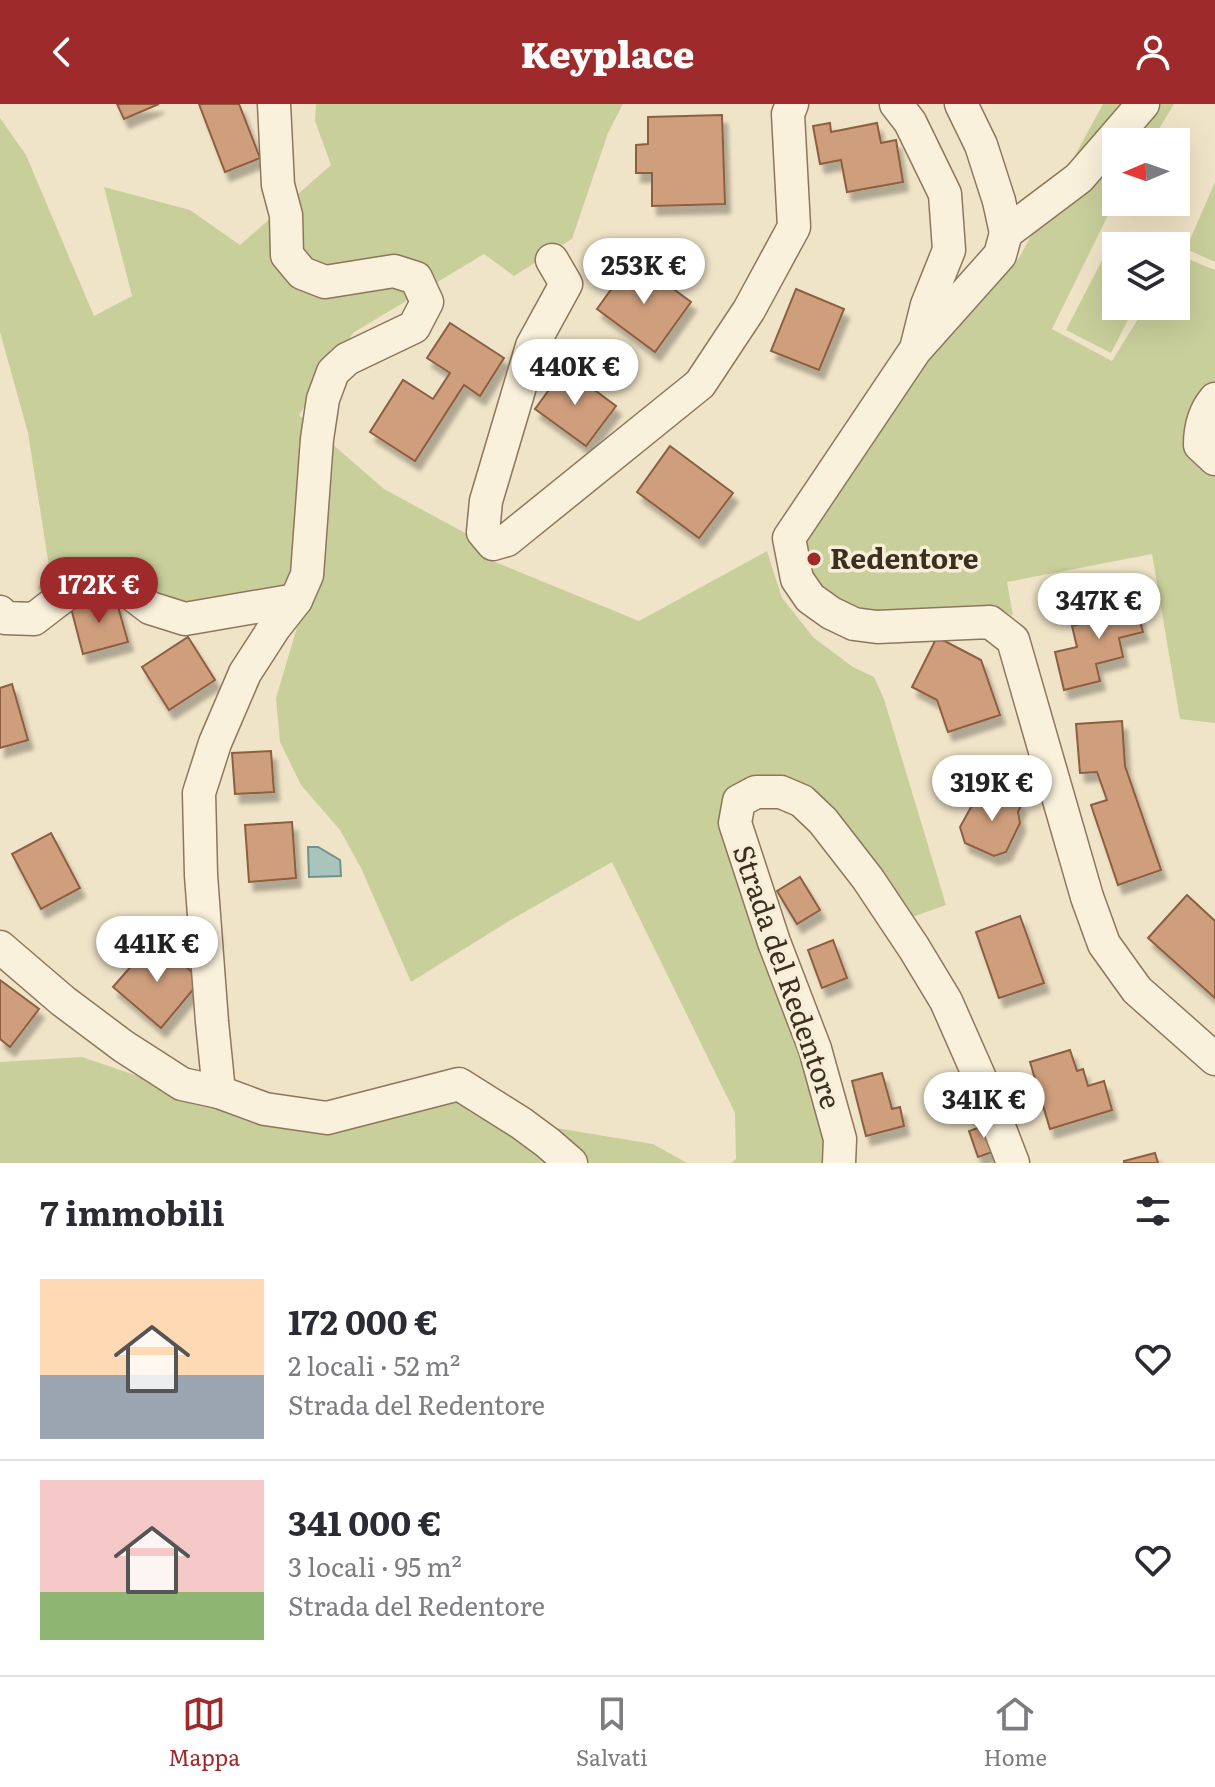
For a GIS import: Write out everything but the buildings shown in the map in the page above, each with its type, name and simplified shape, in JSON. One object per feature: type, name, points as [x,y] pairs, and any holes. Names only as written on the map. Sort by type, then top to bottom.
[{"type":"street","points":[[219,1092],[201,875],[199,793],[215,743],[245,673],[296,600],[307,575],[317,439],[323,399],[333,372],[347,359],[414,327],[427,302],[416,278],[394,271],[325,282],[302,273],[287,255],[286,215],[278,185],[274,104]]},
{"type":"street","points":[[552,260],[566,284],[532,346],[486,501],[483,532],[493,544],[507,540],[700,384],[749,310],[794,227],[788,114],[792,104]]},
{"type":"street","points":[[896,104],[910,122],[945,194],[949,250],[927,305],[916,349]]},
{"type":"street","points":[[961,104],[981,145],[999,201],[1006,233],[1000,255],[916,349],[789,538],[797,579],[810,598],[854,624],[877,627],[990,622],[1013,640],[1087,897],[1104,944],[1137,990],[1215,1059]]},
{"type":"street","points":[[1006,233],[1079,178],[1143,104]]},
{"type":"street","points":[[1215,399],[1200,427],[1200,445],[1215,459]]},
{"type":"street","points":[[0,612],[5,618],[34,619],[69,592],[99,577],[119,584],[150,608],[185,619],[296,600]]},
{"type":"street","name":"Strada del Redentore","points":[[839,1163],[840,1139],[815,1049],[774,942],[735,823],[739,801],[756,792],[781,792],[802,801],[823,821],[868,879],[946,1001],[1013,1163]]},
{"type":"street","points":[[0,947],[63,1001],[123,1046],[182,1084],[219,1092],[265,1109],[327,1118],[459,1084],[521,1123],[571,1163]]},
{"type":"green space","points":[[316,104],[623,104],[608,133],[572,239],[514,276],[484,254],[353,333],[299,415],[384,489],[467,534],[493,561],[639,621],[767,551],[782,598],[814,638],[853,667],[874,677],[884,699],[946,905],[912,917],[828,810],[728,797],[834,1163],[731,1163],[736,1159],[735,1113],[612,862],[411,982],[361,868],[340,830],[301,785],[280,742],[276,698],[298,624],[300,606],[284,596],[187,610],[119,577],[48,599],[38,588],[49,566],[28,433],[0,332],[0,118],[26,155],[94,316],[132,296],[104,187],[190,210],[240,245],[331,165],[315,121]]},
{"type":"green space","points":[[1103,104],[1174,104],[1159,128],[1102,128],[1102,216],[1108,216],[1052,329],[1112,361],[1137,320],[1190,320],[1190,260],[1215,270],[1215,723],[1180,719],[1152,554],[1007,582],[1013,616],[995,607],[973,605],[879,617],[846,615],[798,562],[822,495],[918,363],[1019,258]]},
{"type":"green space","points":[[1215,182],[1215,262],[1190,251],[1190,240]]},
{"type":"green space","points":[[1102,260],[1102,320],[1128,320],[1111,353],[1066,330]]},
{"type":"green space","points":[[82,1057],[234,1109],[461,1100],[550,1127],[653,1144],[687,1163],[0,1163],[0,1062]]},
{"type":"water","points":[[308,847],[318,847],[340,860],[341,876],[309,877]]},
{"type":"place","name":"Redentore","points":[[814,559]]}]
